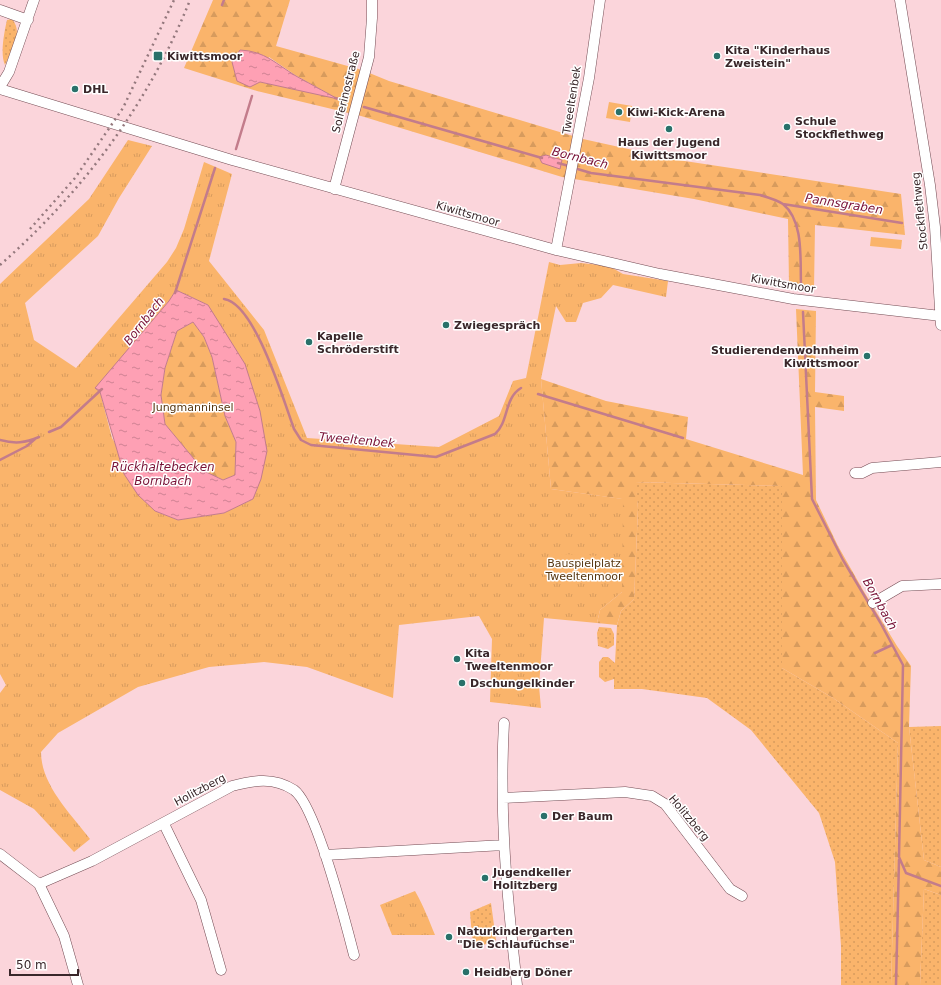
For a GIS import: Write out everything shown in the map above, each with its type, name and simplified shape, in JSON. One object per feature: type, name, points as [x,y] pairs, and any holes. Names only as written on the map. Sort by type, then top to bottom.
[{"type":"street","points":[[0,88],[9,72],[34,0]]},
{"type":"street","name":"Solferinostraße","points":[[334,189],[369,57],[372,0]]},
{"type":"street","name":"Tweeltenbek","points":[[556,250],[589,78],[600,0]]},
{"type":"street","name":"Stockflethweg","points":[[900,0],[935,227],[941,319]]},
{"type":"street","points":[[0,10],[28,20]]},
{"type":"street","name":"Kiwittsmoor","points":[[0,88],[204,151],[334,189],[556,250],[660,274],[784,297],[941,319]]},
{"type":"street","points":[[855,473],[862,473],[872,468],[941,462]]},
{"type":"street","points":[[873,603],[902,586],[941,584]]},
{"type":"street","points":[[504,723],[502,798],[504,845],[517,985]]},
{"type":"street","name":"Holitzberg","points":[[39,884],[69,872],[164,824],[232,786],[251,781],[269,780],[283,784],[295,791],[304,801],[325,855],[354,955]]},
{"type":"street","name":"Holitzberg","points":[[502,798],[626,792],[652,796],[665,804],[730,889],[742,896]]},
{"type":"street","points":[[164,824],[201,900],[221,970]]},
{"type":"street","points":[[325,855],[504,845]]},
{"type":"street","points":[[0,854],[39,884],[64,936],[78,985]]},
{"type":"green space","points":[[213,0],[290,0],[276,46],[362,70],[389,81],[583,139],[678,160],[901,194],[905,235],[815,225],[814,289],[789,284],[788,219],[694,199],[562,177],[361,116],[257,91],[184,68]],"holes":[[[269,57],[295,75],[336,98],[260,82]]]},
{"type":"green space","points":[[12,19],[17,30],[17,36],[5,65],[3,56],[4,37],[7,20]]},
{"type":"green space","name":"Kiwi-Kick-Arena","points":[[609,102],[632,106],[630,122],[606,118]]},
{"type":"green space","name":"Bauspielplatz Tweeltenmoor","points":[[128,140],[152,146],[119,198],[98,236],[25,303],[34,340],[76,368],[167,262],[176,248],[184,229],[204,162],[232,174],[209,261],[264,330],[307,438],[439,447],[499,416],[513,381],[526,378],[549,262],[560,265],[581,263],[609,266],[623,274],[668,281],[666,297],[613,285],[601,298],[583,303],[576,322],[566,322],[556,306],[541,379],[551,489],[623,499],[622,592],[600,610],[597,623],[544,618],[539,686],[541,708],[490,702],[492,639],[479,616],[399,625],[393,698],[307,667],[264,662],[209,667],[138,687],[58,733],[41,752],[42,764],[51,787],[58,798],[90,839],[74,852],[34,809],[0,790],[0,693],[6,685],[0,674],[0,284],[89,199]],"holes":[[[176,290],[208,305],[253,499],[224,513],[178,520],[155,511],[112,438],[100,392],[96,388],[169,301]]]},
{"type":"green space","points":[[871,237],[902,240],[901,249],[870,246]]},
{"type":"green space","points":[[796,309],[816,311],[815,392],[844,396],[844,411],[815,407],[816,500],[838,546],[863,590],[911,666],[909,727],[924,860],[941,867],[941,895],[924,889],[920,985],[891,985],[898,743],[833,698],[782,668],[782,486],[636,482],[638,509],[634,599],[621,611],[617,625],[597,623],[600,610],[622,592],[622,499],[551,489],[541,379],[606,401],[688,417],[686,439],[803,475]]},
{"type":"green space","name":"Jungmanninsel","points":[[193,322],[204,337],[212,357],[225,416],[236,442],[235,475],[223,480],[204,471],[165,424],[161,395],[165,368],[177,331]]},
{"type":"green space","points":[[635,482],[782,486],[782,668],[833,698],[898,743],[891,985],[841,985],[841,946],[835,862],[819,813],[751,730],[707,698],[642,689],[614,689],[614,679],[605,682],[599,677],[599,662],[603,657],[608,657],[615,663],[617,625],[621,611],[634,599],[638,509]]},
{"type":"green space","points":[[561,554],[602,556],[601,567],[560,565]]},
{"type":"green space","points":[[599,627],[611,628],[614,634],[614,645],[608,649],[598,646],[597,633]]},
{"type":"green space","points":[[941,726],[941,867],[924,860],[909,727]]},
{"type":"green space","points":[[924,889],[941,895],[941,985],[920,985]]},
{"type":"green space","points":[[415,891],[435,935],[392,935],[380,905]]},
{"type":"green space","points":[[491,903],[496,940],[476,948],[472,937],[470,912]]},
{"type":"water","points":[[240,50],[249,51],[263,56],[338,99],[260,82],[250,87],[237,81],[232,62]]},
{"type":"water","points":[[546,155],[562,160],[560,169],[542,163],[539,157]]},
{"type":"water","name":"Rückhaltebecken Bornbach","points":[[176,290],[208,305],[245,364],[260,411],[267,451],[261,479],[253,499],[224,513],[178,520],[155,511],[138,495],[124,474],[100,392],[95,388],[169,301]],"holes":[[[193,322],[204,337],[212,357],[225,416],[236,442],[235,475],[223,480],[204,471],[165,424],[161,395],[165,368],[177,331]]]},
{"type":"waterway","points":[[222,5],[224,0]]},
{"type":"waterway","name":"Bornbach","points":[[236,149],[252,96]]},
{"type":"waterway","name":"Bornbach","points":[[335,98],[346,101]]},
{"type":"waterway","name":"Bornbach","points":[[364,107],[542,158]]},
{"type":"waterway","name":"Bornbach","points":[[558,163],[569,166]]},
{"type":"waterway","name":"Bornbach","points":[[175,293],[215,168]]},
{"type":"waterway","name":"Bornbach","points":[[574,168],[591,173],[760,195],[783,204],[790,211],[798,230],[800,241],[801,284]]},
{"type":"waterway","name":"Pannsgraben","points":[[783,204],[902,223]]},
{"type":"waterway","name":"Tweeltenbek","points":[[224,299],[235,305],[247,317],[267,355],[294,429],[301,440],[311,445],[436,457],[495,434],[503,423],[512,398],[521,388]]},
{"type":"waterway","name":"Bornbach","points":[[803,312],[812,499],[843,560],[880,622],[903,665],[899,857],[906,873],[941,886]]},
{"type":"waterway","name":"Bornbach","points":[[49,432],[61,427],[102,389]]},
{"type":"waterway","name":"Tweeltenbek","points":[[538,394],[683,438]]},
{"type":"waterway","name":"Bornbach","points":[[0,440],[20,442],[29,441],[39,437]]},
{"type":"waterway","points":[[0,460],[27,446],[35,439]]},
{"type":"waterway","points":[[875,653],[892,645]]},
{"type":"waterway","points":[[896,985],[899,860]]},
{"type":"railway","points":[[30,229],[75,178],[123,108],[174,0]]},
{"type":"railway","points":[[0,265],[59,207],[111,144],[155,75],[190,0]]},
{"type":"place","name":"Kiwittsmoor","points":[[158,56]]},
{"type":"place","name":"Kita \"Kinderhaus Zweistein\"","points":[[717,56]]},
{"type":"place","name":"DHL","points":[[75,89]]},
{"type":"place","name":"Kiwi-Kick-Arena","points":[[619,112]]},
{"type":"place","name":"Schule Stockflethweg","points":[[787,127]]},
{"type":"place","name":"Haus der Jugend Kiwittsmoor","points":[[669,129]]},
{"type":"place","name":"Zwiegespräch","points":[[446,325]]},
{"type":"place","name":"Kapelle Schröderstift","points":[[309,342]]},
{"type":"place","name":"Studierendenwohnheim Kiwittsmoor","points":[[867,356]]},
{"type":"place","name":"Kita Tweeltenmoor","points":[[457,659]]},
{"type":"place","name":"Dschungelkinder","points":[[462,683]]},
{"type":"place","name":"Der Baum","points":[[544,816]]},
{"type":"place","name":"Jugendkeller Holitzberg","points":[[485,878]]},
{"type":"place","name":"Naturkindergarten \"Die Schlaufüchse\"","points":[[449,937]]},
{"type":"place","name":"Heidberg Döner","points":[[466,972]]}]
